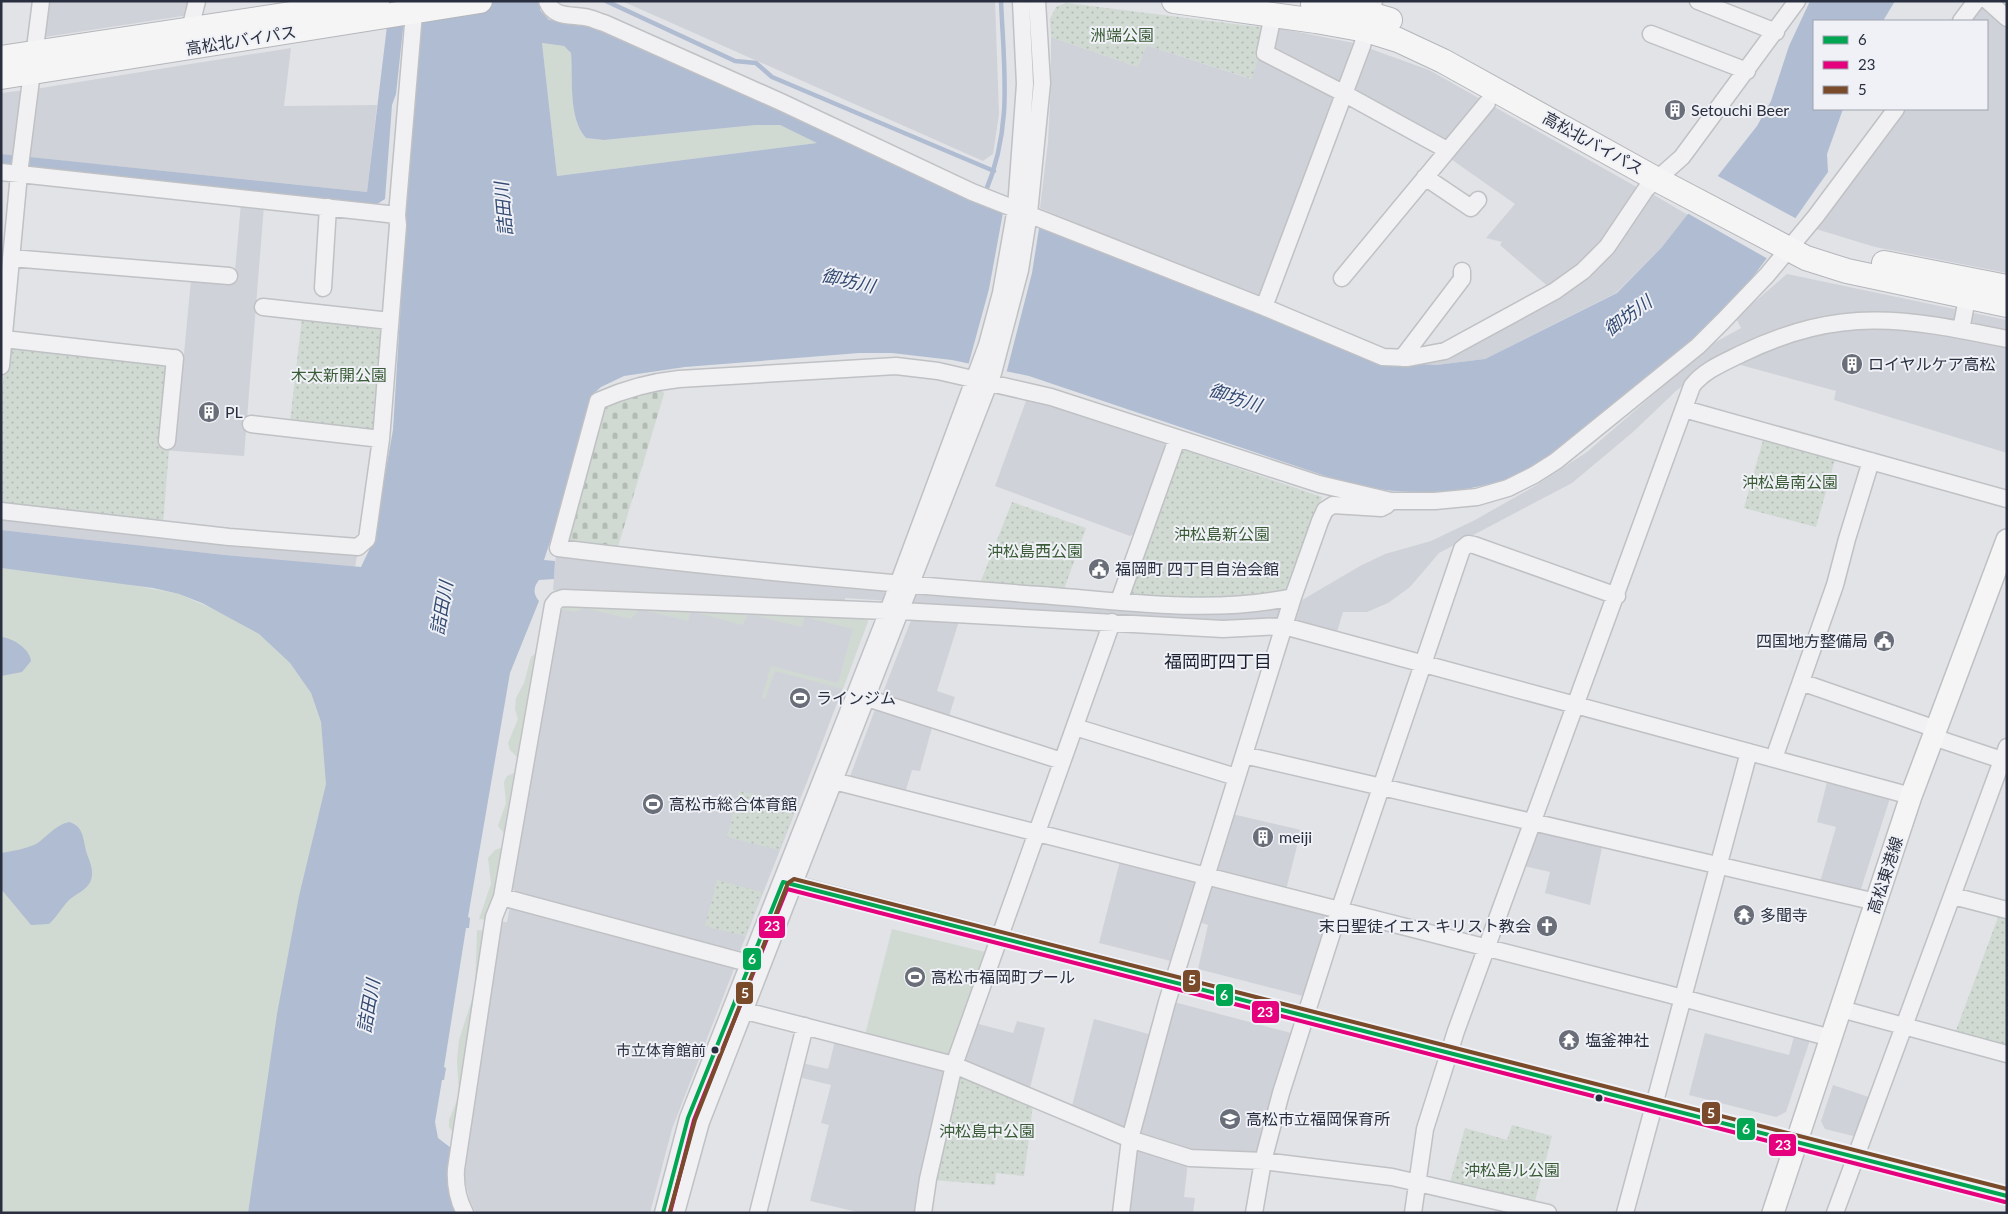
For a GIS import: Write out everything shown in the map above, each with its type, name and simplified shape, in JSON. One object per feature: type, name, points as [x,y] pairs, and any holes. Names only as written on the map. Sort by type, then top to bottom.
[{"type":"highway","name":"高松北バイパス","points":[[1,77],[34,62],[190,29],[379,10],[414,10],[480,1]]},
{"type":"highway","name":"高松北バイパス","points":[[1296,1],[1370,15],[1425,34],[1664,174],[1788,241],[1826,266],[1847,271],[1969,288],[2007,287]]},
{"type":"highway","name":"高松北バイパス","points":[[1185,2],[1273,15],[1370,15]]},
{"type":"highway","name":"高松北バイパス","points":[[1,58],[34,62],[379,10]]},
{"type":"highway","name":"高松北バイパス","points":[[1969,288],[2007,305]]},
{"type":"main road","name":"高松東港線","points":[[1773,1213],[1911,796],[2007,540]]},
{"type":"street","points":[[1,366],[19,174],[41,1]]},
{"type":"street","points":[[190,29],[197,1]]},
{"type":"street","points":[[547,1],[549,8],[557,14],[588,18],[604,23],[799,110],[972,192],[1264,307],[1383,357],[1402,358],[1445,352],[1555,291],[1583,271],[1607,247],[1646,189],[1664,174],[1747,71],[1797,1]]},
{"type":"street","points":[[1021,1],[1025,84],[1023,213]]},
{"type":"street","points":[[676,1213],[701,1122],[738,1009],[984,376],[1001,293],[1023,213],[1042,83],[1037,1]]},
{"type":"street","points":[[1698,1],[1776,32]]},
{"type":"street","points":[[1962,20],[1976,1]]},
{"type":"street","points":[[1988,1],[2007,18]]},
{"type":"street","points":[[1,511],[229,537],[358,547],[367,539],[381,439],[414,10]]},
{"type":"street","points":[[1273,15],[1265,54],[1345,94],[1447,150]]},
{"type":"street","points":[[1264,307],[1345,94],[1362,46],[1370,15]]},
{"type":"street","points":[[1651,34],[1747,71]]},
{"type":"street","points":[[1342,278],[1487,103]]},
{"type":"street","points":[[1293,597],[1246,605],[1222,606],[1119,601],[904,585],[558,548],[598,401],[624,389],[650,382],[896,366],[984,376],[1319,484],[1391,501],[1435,501],[1477,497],[1508,488],[1556,461],[1698,346],[1788,241],[1895,110]]},
{"type":"street","points":[[1,172],[397,216]]},
{"type":"street","points":[[1424,177],[1471,208],[1478,200]]},
{"type":"street","points":[[323,288],[328,208]]},
{"type":"street","points":[[12,258],[229,276]]},
{"type":"street","points":[[1402,358],[1462,280],[1462,271]]},
{"type":"street","points":[[1961,330],[1969,288]]},
{"type":"street","points":[[263,307],[390,321]]},
{"type":"street","points":[[1413,1213],[1425,1130],[1449,1053],[1684,409],[1696,381],[1715,367],[1756,347],[1797,332],[1840,322],[1881,319],[1961,330],[2007,339]]},
{"type":"street","points":[[4,339],[173,358],[167,441]]},
{"type":"street","points":[[1684,409],[2007,499]]},
{"type":"street","points":[[251,424],[381,439]]},
{"type":"street","points":[[1119,601],[1177,439]]},
{"type":"street","points":[[1774,758],[1835,585],[1871,461]]},
{"type":"street","points":[[1121,1213],[1130,1139],[1173,982],[1293,597],[1323,514],[1328,507],[1382,508],[1391,501]]},
{"type":"street","points":[[1254,1213],[1263,1161],[1281,1093],[1340,910],[1462,549],[1468,544],[1617,596]]},
{"type":"street","points":[[464,1213],[455,1183],[456,1169],[494,918],[502,897],[553,605],[557,600],[563,598],[894,611],[1223,629],[1284,626],[1911,796]]},
{"type":"street","points":[[788,883],[834,781],[867,698],[894,611]]},
{"type":"street","points":[[923,1213],[928,1179],[954,1065],[1112,622]]},
{"type":"street","points":[[1801,682],[1934,733],[2004,754],[1905,1028],[1835,1213]]},
{"type":"street","points":[[867,698],[1062,761]]},
{"type":"street","points":[[1075,727],[1236,777]]},
{"type":"street","points":[[1625,1213],[1749,752]]},
{"type":"street","points":[[1244,755],[1876,902]]},
{"type":"street","points":[[834,781],[1683,998],[1831,1038]]},
{"type":"street","points":[[788,883],[2007,1196]]},
{"type":"street","points":[[1953,896],[2007,910]]},
{"type":"street","points":[[502,897],[755,965]]},
{"type":"street","points":[[738,1009],[954,1065],[1130,1139],[1190,1158],[1263,1161],[1339,1169],[1418,1182],[1548,1213]]},
{"type":"street","points":[[663,1213],[688,1118],[738,1009]]},
{"type":"street","points":[[1840,1009],[2007,1054]]},
{"type":"street","points":[[758,1213],[805,1026]]},
{"type":"shaded area","points":[[46,1],[193,1],[189,15],[45,37],[43,31]]},
{"type":"shaded area","points":[[622,1],[995,1],[999,114],[993,154],[983,161]]},
{"type":"shaded area","points":[[1987,6],[2007,24],[2007,273],[1875,247],[1816,229],[1905,110],[1988,110],[1988,20],[1972,20],[1982,7]]},
{"type":"shaded area","points":[[1273,27],[1359,44],[1342,90],[1267,52]]},
{"type":"shaded area","points":[[1051,37],[1138,67],[1146,45],[1251,79],[1259,54],[1339,94],[1259,299],[1040,208],[1048,142]]},
{"type":"shaded area","points":[[291,48],[284,106],[377,105],[367,192],[28,157],[35,89]]},
{"type":"shaded area","points":[[1368,48],[1429,70],[1484,101],[1447,147],[1350,94]]},
{"type":"shaded area","points":[[25,90],[17,156],[1,154],[1,93]]},
{"type":"shaded area","points":[[1491,105],[1642,190],[1604,245],[1551,289],[1500,245],[1502,242],[1486,238],[1515,204],[1448,157]]},
{"type":"shaded area","points":[[1649,192],[1688,215],[1662,247],[1616,293],[1485,359],[1436,365],[1414,364],[1555,296]]},
{"type":"shaded area","points":[[241,203],[264,205],[244,456],[162,450],[172,354],[184,354],[191,280],[234,283]]},
{"type":"shaded area","points":[[1787,274],[2007,320],[2007,333],[1882,314],[1713,364],[1677,390],[1633,432],[1572,483],[1439,553],[1410,587],[1388,603],[1367,612],[1343,612],[1336,635],[1297,624],[1295,617],[1238,626],[918,607],[918,603],[845,598],[845,603],[553,590],[556,554],[847,582],[1297,603],[1360,566],[1385,554],[1431,541],[1475,520],[1535,486],[1587,452],[1712,344],[1741,328],[1736,318]]},
{"type":"shaded area","points":[[1882,326],[2007,344],[2007,453],[1834,400],[1836,391],[1737,364],[1799,338],[1842,329]]},
{"type":"shaded area","points":[[1027,398],[1168,445],[1139,531],[1130,536],[995,486]]},
{"type":"shaded area","points":[[1,516],[358,551],[355,567],[225,555],[1,530]]},
{"type":"shaded area","name":"高松市総合体育館","points":[[565,604],[865,617],[868,621],[740,951],[517,894],[511,887],[550,661],[561,609]]},
{"type":"shaded area","points":[[913,615],[960,618],[937,691],[955,697],[949,716],[882,695]]},
{"type":"shaded area","points":[[876,707],[933,724],[920,771],[912,770],[905,793],[849,779]]},
{"type":"shaded area","points":[[1828,778],[1891,795],[1860,892],[1820,882],[1836,827],[1817,822]]},
{"type":"shaded area","points":[[1232,814],[1301,830],[1286,890],[1219,873],[1216,866]]},
{"type":"shaded area","points":[[1537,831],[1603,843],[1590,905],[1545,893],[1550,872],[1524,866]]},
{"type":"shaded area","points":[[1120,861],[1195,879],[1198,885],[1175,962],[1099,943]]},
{"type":"shaded area","points":[[1215,885],[1331,914],[1307,997],[1198,969],[1208,925],[1199,922],[1209,888]]},
{"type":"shaded area","points":[[510,906],[731,962],[734,969],[672,1129],[650,1213],[476,1213],[470,1201],[463,1172],[497,927],[502,922],[507,922]]},
{"type":"shaded area","points":[[1174,1002],[1295,1034],[1260,1157],[1194,1155],[1136,1136]]},
{"type":"shaded area","points":[[1094,1019],[1152,1035],[1127,1126],[1120,1130],[1071,1110]]},
{"type":"shaded area","points":[[1017,1021],[1045,1028],[1029,1092],[965,1065],[964,1059],[975,1023],[1013,1033]]},
{"type":"shaded area","points":[[1705,1033],[1789,1055],[1795,1033],[1811,1037],[1786,1112],[1776,1117],[1689,1095]]},
{"type":"shaded area","points":[[835,1041],[943,1067],[947,1074],[916,1213],[862,1213],[810,1201],[829,1125],[821,1123],[831,1085],[798,1077],[802,1063],[828,1069]]},
{"type":"shaded area","points":[[1833,1085],[1872,1098],[1857,1137],[1825,1129],[1821,1121]]},
{"type":"shaded area","points":[[1135,1145],[1188,1162],[1184,1197],[1195,1198],[1193,1213],[1127,1213]]},
{"type":"green space","name":"洲端公園","points":[[1066,3],[1267,28],[1252,79],[1146,45],[1138,67],[1051,37],[1050,19],[1056,7]]},
{"type":"green space","points":[[542,43],[564,46],[571,53],[572,98],[576,120],[586,138],[604,140],[756,125],[780,125],[818,143],[557,176]]},
{"type":"green space","name":"木太新開公園","points":[[302,318],[387,327],[377,432],[290,422]]},
{"type":"green space","points":[[7,344],[171,362],[162,449],[169,450],[163,524],[1,506],[1,399]]},
{"type":"green space","points":[[661,384],[664,394],[617,550],[570,545],[566,540],[606,402]]},
{"type":"green space","name":"沖松島南公園","points":[[1764,437],[1836,456],[1816,527],[1744,508]]},
{"type":"green space","name":"沖松島新公園","points":[[1181,449],[1322,497],[1287,593],[1245,600],[1128,596]]},
{"type":"green space","name":"沖松島西公園","points":[[1012,502],[1086,528],[1063,592],[979,586]]},
{"type":"green space","points":[[1,568],[116,582],[179,594],[231,617],[259,634],[290,663],[311,693],[321,722],[327,784],[316,825],[248,1213],[1,1213]]},
{"type":"green space","points":[[565,604],[865,617],[868,621],[843,689],[775,671],[765,699],[762,698],[771,666],[838,683],[853,629],[805,617],[801,627],[749,614],[742,625],[691,611],[688,621],[640,609],[631,619],[584,608],[576,612],[561,609]]},
{"type":"green space","points":[[535,654],[517,757],[510,750],[508,743],[518,719],[515,709],[516,698],[524,683],[531,657]]},
{"type":"green space","points":[[514,773],[504,833],[498,826],[506,803],[504,782],[507,776]]},
{"type":"green space","points":[[739,791],[797,805],[779,850],[727,837]]},
{"type":"green space","points":[[501,848],[454,1134],[449,1127],[449,1120],[459,1095],[457,1061],[459,1040],[475,990],[477,930],[485,931],[487,920],[479,919],[491,884],[488,858],[495,850]]},
{"type":"green space","points":[[717,880],[762,892],[745,936],[705,926]]},
{"type":"green space","points":[[2000,912],[2007,914],[2007,1049],[1954,1036]]},
{"type":"green space","points":[[892,929],[989,953],[954,1053],[946,1057],[865,1035]]},
{"type":"green space","name":"沖松島中公園","points":[[957,1072],[1033,1105],[1024,1176],[996,1173],[995,1185],[933,1180]]},
{"type":"green space","name":"沖松島ル公園","points":[[1512,1125],[1552,1136],[1534,1205],[1449,1186],[1465,1128],[1507,1140]]},
{"type":"water","points":[[390,1],[406,1],[396,94],[392,105],[385,199],[374,206],[1,166],[1,154],[367,192]]},
{"type":"water","points":[[423,1],[540,1],[540,10],[549,20],[589,23],[1385,362],[1436,365],[1485,359],[1617,293],[1662,247],[1757,126],[1771,101],[1789,46],[1810,1],[1895,1],[1884,20],[1813,20],[1813,110],[1843,110],[1827,154],[1828,172],[1736,297],[1719,317],[1689,345],[1551,456],[1527,470],[1494,483],[1473,488],[1429,492],[1407,492],[1364,487],[1343,482],[1029,376],[952,360],[892,353],[859,353],[685,367],[624,376],[601,387],[592,395],[570,481],[544,560],[555,561],[554,579],[539,580],[536,585],[534,590],[539,601],[510,673],[468,917],[470,918],[469,928],[466,928],[444,1067],[446,1068],[444,1080],[442,1080],[435,1122],[438,1138],[451,1148],[454,1213],[248,1213],[277,1014],[299,896],[326,784],[321,722],[311,693],[290,663],[259,634],[202,603],[179,594],[153,588],[1,568],[1,530],[225,555],[361,567],[373,542],[393,430],[406,219],[403,217]],"holes":[[[542,43],[564,46],[571,53],[572,98],[576,120],[586,138],[604,140],[756,125],[780,125],[817,143],[557,176]]]},
{"type":"water","points":[[1,637],[16,642],[28,652],[31,661],[22,672],[1,676]]},
{"type":"water","points":[[69,822],[76,825],[82,834],[92,869],[92,877],[88,886],[69,900],[49,924],[31,925],[1,889],[1,853],[23,849],[36,844],[55,828]]},
{"type":"pier","points":[[1716,175],[1797,219],[1768,259],[1687,213]]},
{"type":"pier","points":[[1004,207],[1040,222],[1032,273],[1006,374],[968,366],[989,289]]},
{"type":"waterway","points":[[606,1],[735,61],[756,63],[772,77],[994,171]]},
{"type":"waterway","points":[[985,193],[994,169],[1003,122],[1005,75],[1001,1]]},
{"type":"transit line","name":"5","points":[[670,1211],[695,1120],[788,883],[794,879],[2007,1189]]},
{"type":"transit line","name":"6","points":[[663,1213],[688,1118],[783,882],[2007,1196]]},
{"type":"transit line","name":"23","points":[[670,1213],[694,1120],[787,889],[2005,1202]]},
{"type":"place","name":"Setouchi Beer","points":[[1675,110]]},
{"type":"place","name":"ロイヤルケア高松","points":[[1852,364]]},
{"type":"place","name":"PL","points":[[209,412]]},
{"type":"place","name":"福岡町 四丁目自治会館","points":[[1099,569]]},
{"type":"place","name":"四国地方整備局","points":[[1884,641]]},
{"type":"place","name":"ラインジム","points":[[800,698]]},
{"type":"place","name":"高松市総合体育館","points":[[653,804]]},
{"type":"place","name":"meiji","points":[[1263,837]]},
{"type":"place","name":"多聞寺","points":[[1744,915]]},
{"type":"place","name":"末日聖徒イエス キリスト教会","points":[[1547,926]]},
{"type":"place","name":"高松市福岡町プール","points":[[915,977]]},
{"type":"place","name":"塩釜神社","points":[[1569,1040]]},
{"type":"place","name":"市立体育館前","points":[[715,1050]]},
{"type":"place","name":"高松市立福岡保育所","points":[[1230,1119]]},
{"type":"district","name":"福岡町四丁目","points":[[1218,662]]},
{"type":"water label","name":"詰田川","points":[[504,209]]},
{"type":"water label","name":"御坊川","points":[[848,281]]},
{"type":"water label","name":"御坊川","points":[[1628,316]]},
{"type":"water label","name":"御坊川","points":[[1235,398]]},
{"type":"water label","name":"詰田川","points":[[442,608]]},
{"type":"water label","name":"詰田川","points":[[369,1006]]}]
